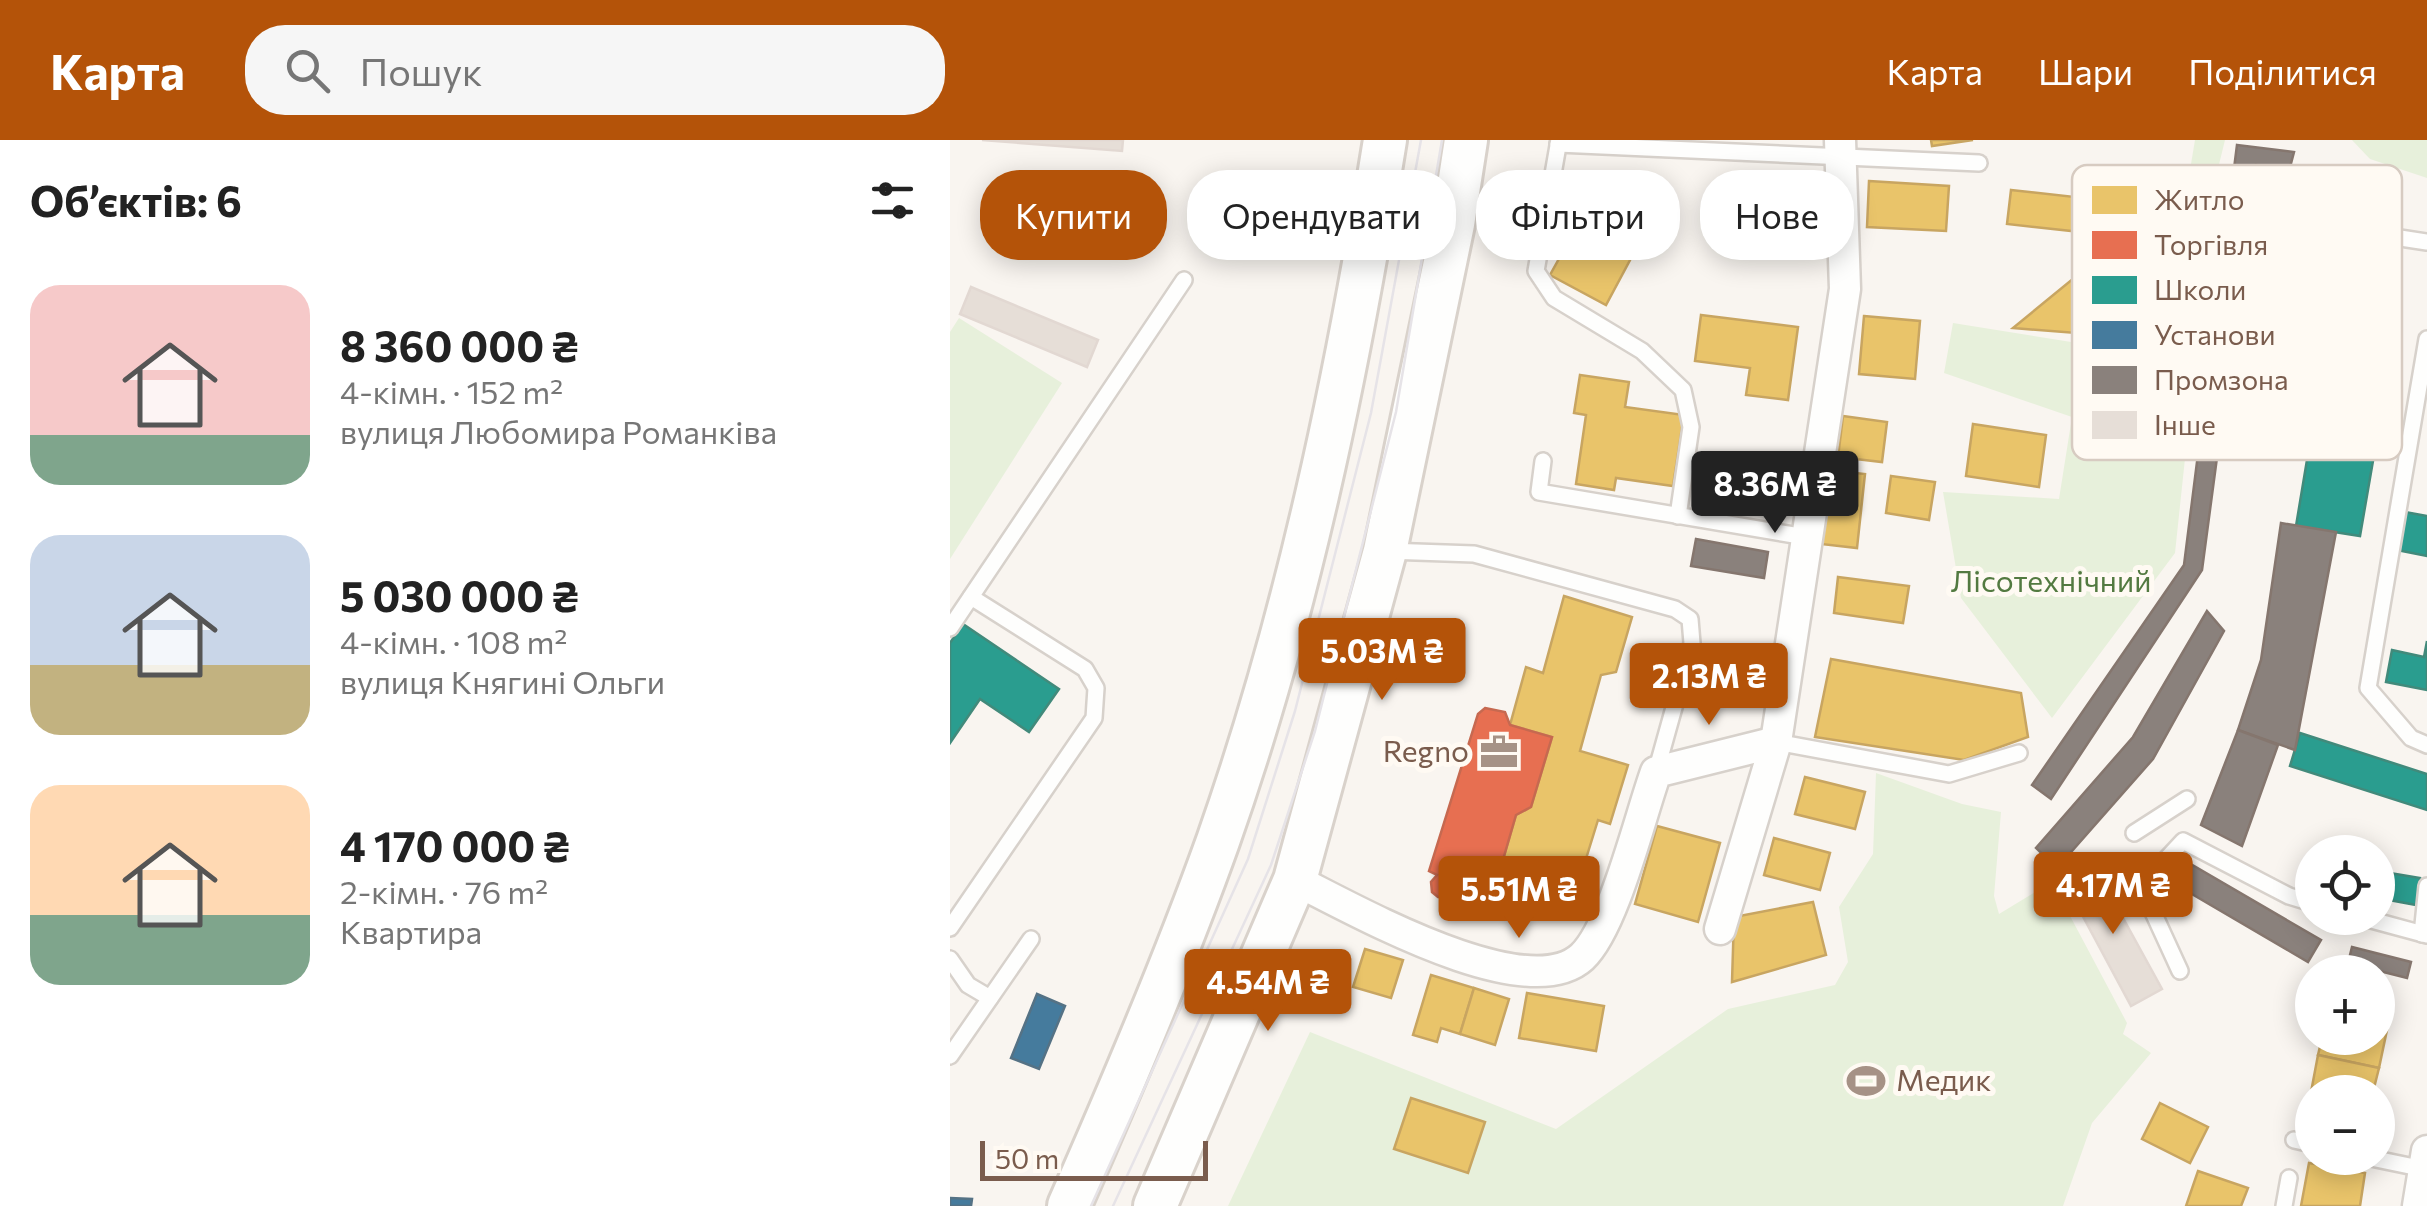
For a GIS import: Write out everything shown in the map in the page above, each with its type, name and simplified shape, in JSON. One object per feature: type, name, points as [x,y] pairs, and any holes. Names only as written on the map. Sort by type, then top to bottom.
[{"type":"main road","points":[[1069,1206],[1218,840],[1278,648],[1355,327],[1385,140]]},
{"type":"main road","points":[[1155,1206],[1296,880],[1385,552],[1453,224],[1466,140]]},
{"type":"street","points":[[1720,930],[1776,742],[1845,288],[1841,149]]},
{"type":"street","points":[[1296,880],[1432,944],[1512,971],[1550,971],[1581,958],[1604,923],[1656,772],[1776,742]]},
{"type":"street","points":[[2418,1206],[2425,1160]]},
{"type":"lane","points":[[1678,516],[1691,427],[1684,390],[1642,351],[1554,298],[1536,271],[1559,142],[1841,149],[1978,163]]},
{"type":"lane","points":[[2402,238],[2427,242]]},
{"type":"lane","points":[[950,628],[1184,280]]},
{"type":"lane","points":[[2427,339],[2368,688],[2412,738],[2427,746]]},
{"type":"lane","points":[[1543,461],[1539,492],[1806,537]]},
{"type":"lane","points":[[1385,552],[1474,554],[1675,609],[1690,619],[1692,643],[1656,772]]},
{"type":"lane","points":[[950,928],[1094,718],[1096,688],[1085,670],[972,597]]},
{"type":"lane","points":[[1776,742],[1949,774],[2019,753]]},
{"type":"lane","points":[[2134,834],[2186,800]]},
{"type":"lane","points":[[2180,971],[2141,886],[2183,841],[2295,898]]},
{"type":"lane","points":[[2395,927],[2424,935],[2427,886]]},
{"type":"lane","points":[[950,1056],[1031,939]]},
{"type":"lane","points":[[950,959],[968,984],[990,998]]},
{"type":"lane","points":[[2395,1159],[2425,1160]]},
{"type":"lane","points":[[2284,1206],[2289,1178]]},
{"type":"green space","name":"Лісотехнічний","points":[[2195,140],[2225,140],[2219,165],[2191,165]]},
{"type":"green space","points":[[2352,140],[2427,140],[2427,178],[2402,170],[2402,165],[2370,159]]},
{"type":"green space","points":[[959,318],[1062,383],[950,559],[950,332]]},
{"type":"green space","name":"Лісотехнічний","points":[[1953,323],[2072,342],[2072,417],[1944,373]]},
{"type":"green space","name":"Лісотехнічний","points":[[2072,417],[2072,460],[2185,460],[2175,553],[2052,718],[1961,598],[1943,492],[2059,499]]},
{"type":"green space","name":"Медик","points":[[1876,773],[1962,804],[2001,812],[1994,896],[1999,914],[2052,882],[2127,1023],[2123,1034],[2151,1053],[2092,1123],[2063,1206],[1228,1206],[1310,1032],[1556,1129],[1728,1009],[1835,985],[1848,962],[1839,907],[1873,854]]},
{"type":"building: Житло","points":[[1931,140],[1973,140],[1932,146]]},
{"type":"building: Житло","points":[[1869,181],[1949,186],[1946,231],[1867,227]]},
{"type":"building: Житло","points":[[2011,190],[2072,197],[2072,231],[2007,224]]},
{"type":"building: Житло","points":[[1558,260],[1630,260],[1606,305],[1550,275]]},
{"type":"building: Житло","points":[[2072,280],[2072,333],[2013,328]]},
{"type":"building: Житло","points":[[1701,315],[1798,327],[1788,400],[1746,395],[1750,368],[1695,361]]},
{"type":"building: Житло","points":[[1864,316],[1920,321],[1915,379],[1859,374]]},
{"type":"building: Житло","points":[[1580,375],[1629,382],[1625,407],[1684,415],[1673,486],[1616,478],[1614,490],[1576,484],[1586,415],[1574,413]]},
{"type":"building: Житло","points":[[1843,416],[1887,422],[1882,462],[1838,457]]},
{"type":"building: Житло","points":[[1973,424],[2046,435],[2039,487],[1966,476]]},
{"type":"building: Житло","points":[[1829,470],[1865,474],[1857,548],[1821,544]]},
{"type":"building: Житло","points":[[1891,476],[1935,482],[1929,520],[1886,513]]},
{"type":"building: Житло","points":[[1838,577],[1909,586],[1903,623],[1834,613]]},
{"type":"building: Житло","points":[[1564,596],[1632,617],[1616,672],[1601,675],[1580,751],[1628,765],[1610,824],[1598,820],[1576,891],[1560,887],[1556,900],[1507,886],[1498,877],[1516,815],[1531,807],[1552,737],[1510,725],[1526,667],[1543,673]]},
{"type":"building: Житло","points":[[1831,659],[2021,693],[2028,737],[1964,760],[1815,737]]},
{"type":"building: Житло","points":[[1805,777],[1865,792],[1855,829],[1795,814]]},
{"type":"building: Житло","points":[[1657,826],[1720,843],[1698,922],[1635,904]]},
{"type":"building: Житло","points":[[1774,838],[1830,853],[1820,890],[1764,875]]},
{"type":"building: Житло","points":[[1813,902],[1826,955],[1732,982],[1734,917]]},
{"type":"building: Житло","points":[[1365,949],[1403,960],[1391,998],[1353,987]]},
{"type":"building: Житло","points":[[1431,975],[1474,988],[1460,1034],[1441,1028],[1437,1042],[1413,1035]]},
{"type":"building: Житло","points":[[1474,988],[1509,999],[1495,1045],[1460,1034]]},
{"type":"building: Житло","points":[[1527,993],[1604,1006],[1596,1051],[1519,1038]]},
{"type":"building: Житло","points":[[2318,1055],[2382,1055],[2379,1068]]},
{"type":"building: Житло","points":[[2318,1055],[2379,1068],[2377,1075],[2314,1075]]},
{"type":"building: Житло","points":[[1411,1098],[1485,1122],[1468,1173],[1394,1149]]},
{"type":"building: Житло","points":[[2160,1103],[2208,1127],[2190,1163],[2142,1139]]},
{"type":"building: Житло","points":[[2198,1171],[2248,1188],[2241,1206],[2186,1206]]},
{"type":"building: Житло","points":[[2307,1175],[2365,1175],[2360,1206],[2301,1206]]},
{"type":"building: Торгівля","points":[[1485,708],[1505,712],[1510,725],[1552,737],[1531,807],[1516,815],[1498,877],[1507,886],[1500,907],[1456,892],[1447,898],[1438,897],[1432,892],[1431,882],[1437,875],[1429,871],[1478,714]]},
{"type":"building: Школи","points":[[2307,460],[2373,460],[2360,536],[2296,526]]},
{"type":"building: Школи","points":[[2405,512],[2427,516],[2427,556],[2397,550]]},
{"type":"building: Школи","points":[[963,624],[1059,689],[1029,732],[980,699],[950,743],[950,643]]},
{"type":"building: Школи","points":[[2427,641],[2427,690],[2386,682],[2392,650],[2424,657]]},
{"type":"building: Школи","points":[[2300,733],[2427,774],[2427,810],[2290,766]]},
{"type":"building: Школи","points":[[2395,874],[2420,878],[2416,905],[2395,901]]},
{"type":"building: Установи","points":[[1037,994],[1065,1006],[1039,1069],[1011,1058]]},
{"type":"building: Установи","points":[[950,1198],[972,1199],[971,1206],[950,1206]]},
{"type":"building: Промзона","points":[[2237,145],[2294,152],[2291,165],[2234,165]]},
{"type":"building: Промзона","points":[[2197,460],[2217,460],[2202,570],[2051,799],[2032,785],[2184,565]]},
{"type":"building: Промзона","points":[[2281,523],[2336,532],[2295,750],[2238,730],[2261,660]]},
{"type":"building: Промзона","points":[[1696,539],[1768,552],[1764,578],[1691,566]]},
{"type":"building: Промзона","points":[[2207,611],[2224,631],[2153,759],[2057,868],[2036,848],[2133,737]]},
{"type":"building: Промзона","points":[[2238,730],[2278,745],[2242,846],[2201,825]]},
{"type":"building: Промзона","points":[[2189,863],[2295,925],[2295,935],[2312,935],[2321,940],[2312,955],[2296,955],[2173,883]]},
{"type":"building: Промзона","points":[[2352,947],[2383,955],[2350,955]]},
{"type":"building: Промзона","points":[[2395,958],[2411,962],[2407,978],[2395,975]]},
{"type":"building: Інше","points":[[982,140],[1123,140],[1122,151]]},
{"type":"building: Інше","points":[[971,287],[1098,340],[1087,367],[960,314]]},
{"type":"building: Інше","points":[[2095,867],[2162,989],[2131,1006],[2065,883]]},
{"type":"tram line","points":[[1091,1206],[1248,859],[1295,711],[1371,413],[1421,140]]},
{"type":"tram line","points":[[1113,1206],[1271,865],[1315,731],[1396,412],[1442,140]]},
{"type":"place","name":"Regno","points":[[1499,752]]},
{"type":"place","name":"Медик","points":[[1866,1081]]}]
